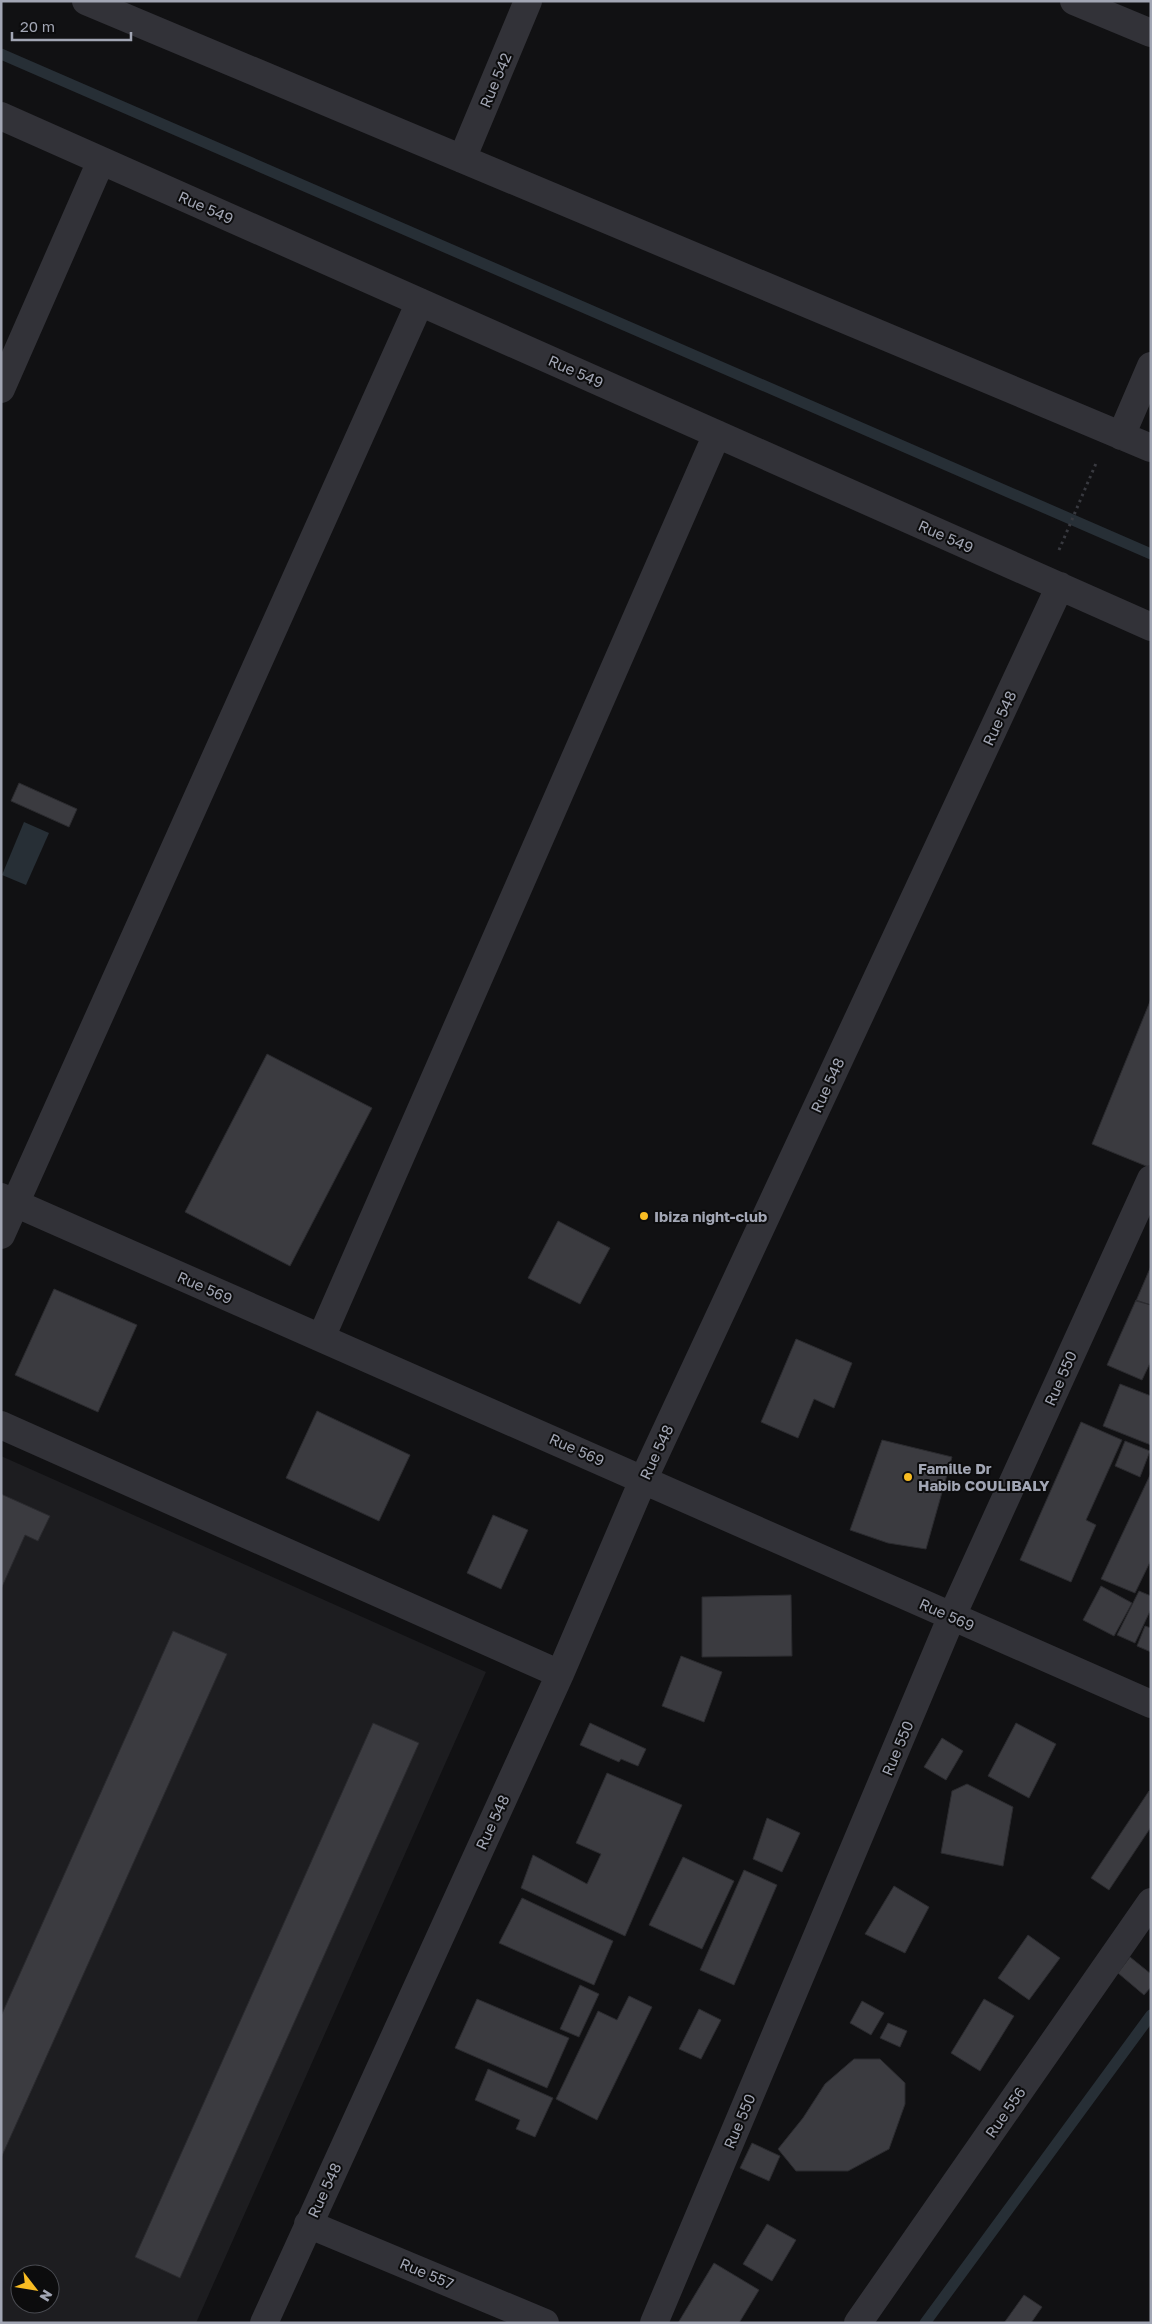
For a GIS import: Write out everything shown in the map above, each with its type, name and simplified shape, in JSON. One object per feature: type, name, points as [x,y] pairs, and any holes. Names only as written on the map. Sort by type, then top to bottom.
[{"type":"street","points":[[86,1],[132,10],[462,159],[1151,448]]},
{"type":"street","name":"Rue 542","points":[[462,159],[528,1]]},
{"type":"street","points":[[1074,1],[1151,34]]},
{"type":"street","name":"Rue 549","points":[[1,116],[1151,627]]},
{"type":"street","points":[[1,389],[101,161]]},
{"type":"street","points":[[1,1235],[8,1200],[420,302]]},
{"type":"street","points":[[1121,436],[1151,366]]},
{"type":"street","points":[[321,1338],[717,434]]},
{"type":"street","name":"Rue 548","points":[[264,2323],[560,1674],[644,1478],[1060,586]]},
{"type":"street","name":"Rue 550","points":[[654,2323],[952,1616],[1151,1179]]},
{"type":"street","name":"Rue 569","points":[[8,1200],[644,1478],[1151,1704]]},
{"type":"street","points":[[1,1426],[560,1674]]},
{"type":"street","name":"Rue 556","points":[[858,2323],[1151,1902]]},
{"type":"street","name":"Rue 557","points":[[308,2224],[545,2323]]},
{"type":"path","points":[[1065,536],[1087,485]]},
{"type":"shaded area","points":[[24,822],[49,833],[26,885],[2,875]]},
{"type":"shaded area","points":[[1,1456],[486,1672],[196,2323],[1,2323]]},
{"type":"building","points":[[19,783],[77,809],[69,827],[11,801]]},
{"type":"building","points":[[1151,999],[1151,1168],[1092,1144]]},
{"type":"building","points":[[267,1054],[372,1108],[290,1266],[185,1212]]},
{"type":"building","points":[[558,1221],[610,1248],[580,1304],[528,1278]]},
{"type":"building","points":[[1151,1266],[1151,1305],[1136,1301]]},
{"type":"building","points":[[54,1289],[137,1325],[98,1412],[15,1375]]},
{"type":"building","points":[[1136,1300],[1151,1305],[1151,1361],[1142,1380],[1107,1365]]},
{"type":"building","points":[[796,1339],[852,1363],[834,1408],[814,1399],[798,1438],[761,1422]]},
{"type":"building","points":[[1120,1384],[1151,1396],[1151,1445],[1103,1426]]},
{"type":"building","points":[[317,1411],[410,1455],[379,1521],[286,1478]]},
{"type":"building","points":[[1081,1422],[1122,1440],[1086,1520],[1096,1525],[1071,1582],[1020,1560]]},
{"type":"building","name":"Famille Dr Habib COULIBALY","points":[[882,1440],[952,1457],[926,1549],[888,1543],[850,1530]]},
{"type":"building","points":[[1125,1441],[1150,1451],[1140,1477],[1115,1466]]},
{"type":"building","points":[[1151,1473],[1151,1560],[1135,1593],[1101,1579]]},
{"type":"building","points":[[1,1494],[50,1516],[38,1541],[25,1535],[1,1589]]},
{"type":"building","points":[[493,1515],[528,1530],[501,1589],[467,1573]]},
{"type":"building","points":[[1101,1586],[1132,1603],[1114,1636],[1083,1620]]},
{"type":"building","points":[[1139,1591],[1151,1596],[1151,1609],[1135,1643],[1117,1635]]},
{"type":"building","points":[[791,1595],[792,1656],[702,1657],[702,1597]]},
{"type":"building","points":[[1145,1626],[1151,1628],[1151,1652],[1137,1646]]},
{"type":"building","points":[[173,1631],[227,1654],[1,2158],[1,2016]]},
{"type":"building","points":[[681,1656],[722,1672],[704,1722],[662,1706]]},
{"type":"building","points":[[373,1723],[419,1743],[180,2278],[135,2257]]},
{"type":"building","points":[[590,1723],[646,1749],[638,1766],[621,1759],[619,1762],[580,1745]]},
{"type":"building","points":[[1016,1723],[1056,1744],[1029,1798],[988,1776]]},
{"type":"building","points":[[942,1738],[963,1751],[946,1780],[924,1767]]},
{"type":"building","points":[[607,1773],[682,1805],[625,1936],[521,1888],[533,1855],[587,1884],[601,1854],[576,1843]]},
{"type":"building","points":[[967,1784],[1013,1807],[1003,1866],[941,1853],[952,1791]]},
{"type":"building","points":[[1149,1791],[1151,1827],[1109,1890],[1091,1878]]},
{"type":"building","points":[[767,1818],[800,1833],[782,1872],[753,1859]]},
{"type":"building","points":[[683,1857],[734,1881],[702,1949],[649,1925]]},
{"type":"building","points":[[744,1870],[777,1885],[734,1985],[700,1970]]},
{"type":"building","points":[[894,1886],[929,1907],[905,1953],[865,1934]]},
{"type":"building","points":[[522,1898],[613,1941],[594,1985],[499,1943]]},
{"type":"building","points":[[1028,1935],[1060,1958],[1029,2000],[998,1978]]},
{"type":"building","points":[[1130,1957],[1151,1974],[1151,1987],[1144,1995],[1118,1973]]},
{"type":"building","points":[[580,1985],[599,1994],[579,2037],[560,2029]]},
{"type":"building","points":[[629,1996],[652,2007],[597,2120],[556,2099],[598,2011],[617,2020]]},
{"type":"building","points":[[477,1999],[569,2038],[547,2088],[455,2048]]},
{"type":"building","points":[[984,1999],[1014,2016],[980,2071],[951,2053]]},
{"type":"building","points":[[862,2001],[884,2013],[871,2035],[850,2023]]},
{"type":"building","points":[[699,2009],[721,2020],[701,2059],[679,2049]]},
{"type":"building","points":[[888,2023],[907,2031],[900,2047],[880,2038]]},
{"type":"building","points":[[854,2059],[880,2059],[905,2083],[905,2104],[889,2149],[848,2171],[796,2171],[778,2149],[803,2118],[825,2084]]},
{"type":"building","points":[[488,2069],[553,2098],[535,2137],[516,2129],[520,2120],[475,2100]]},
{"type":"building","points":[[752,2143],[780,2156],[769,2181],[740,2168]]},
{"type":"building","points":[[767,2224],[796,2240],[772,2281],[743,2264]]},
{"type":"building","points":[[714,2263],[759,2290],[739,2323],[678,2323]]},
{"type":"building","points":[[1024,2295],[1042,2307],[1031,2323],[1004,2323]]},
{"type":"waterway","points":[[1,54],[1151,554]]},
{"type":"waterway","points":[[925,2323],[1151,2015]]},
{"type":"place","name":"Ibiza night-club","points":[[644,1216]]},
{"type":"place","name":"Famille Dr Habib COULIBALY","points":[[908,1477]]}]
